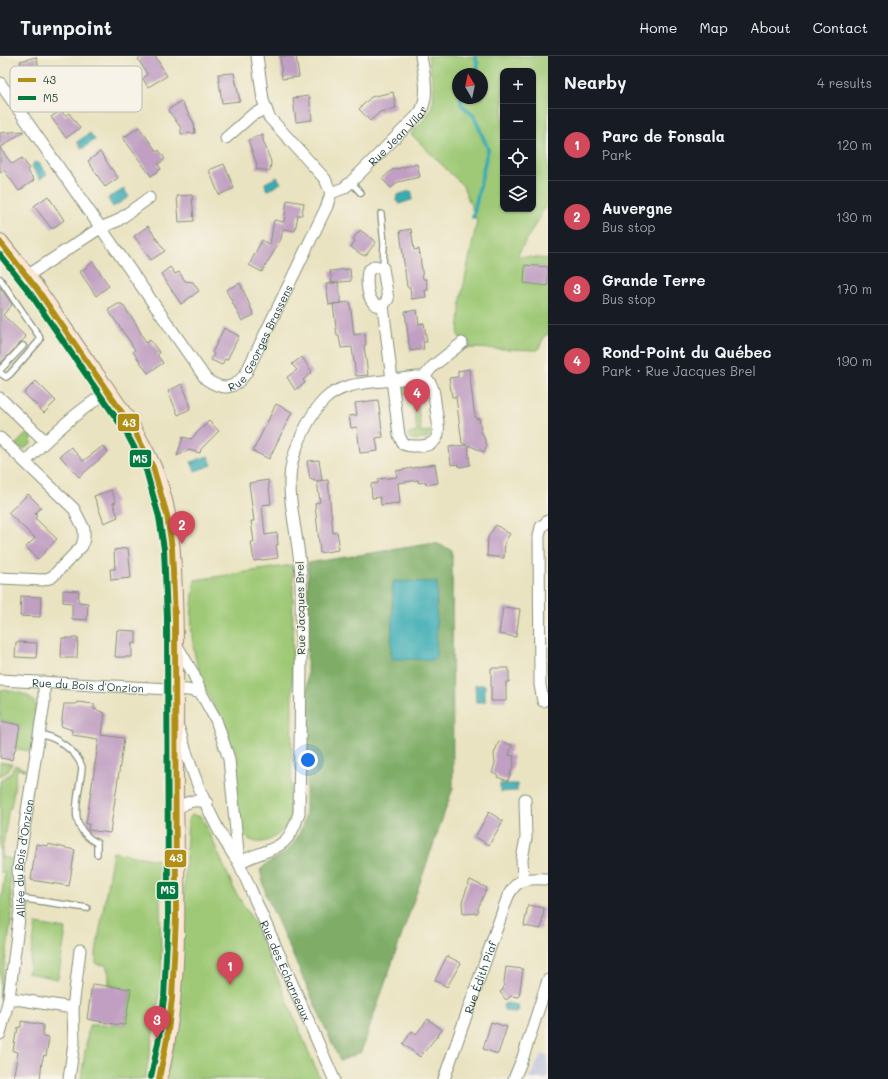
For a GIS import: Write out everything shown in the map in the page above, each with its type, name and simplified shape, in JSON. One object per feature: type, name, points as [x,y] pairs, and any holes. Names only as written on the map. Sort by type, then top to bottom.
[{"type":"street","points":[[257,56],[265,110],[269,117],[325,179],[331,192]]},
{"type":"street","name":"Rue Jean Vilar","points":[[331,192],[344,188],[351,182],[420,112],[425,104],[426,92],[421,56]]},
{"type":"street","name":"Rue Georges Brassens","points":[[0,83],[10,98]]},
{"type":"street","points":[[226,138],[252,115],[265,110]]},
{"type":"street","name":"Rue Georges Brassens","points":[[20,112],[206,379],[216,385],[224,387],[240,382],[246,373],[327,206],[331,192]]},
{"type":"street","points":[[27,276],[100,228],[117,220],[149,198]]},
{"type":"street","points":[[0,242],[27,276],[108,392],[144,450],[166,506],[172,544],[176,644],[175,811],[177,916],[174,986],[169,1031],[159,1079]]},
{"type":"street","points":[[383,306],[376,305],[370,299],[367,275],[371,268],[375,266],[383,268],[388,299],[383,306],[392,380],[401,440],[403,444],[414,446],[434,442],[439,430],[433,390],[429,380],[424,377],[433,366],[462,343]]},
{"type":"street","name":"Rue Jacques Brel","points":[[239,863],[276,848],[288,840],[294,829],[299,813],[301,576],[290,478],[294,455],[315,413],[324,401],[334,392],[354,385],[424,377]]},
{"type":"street","points":[[24,462],[45,441],[82,409],[108,392]]},
{"type":"street","points":[[0,398],[45,441]]},
{"type":"street","points":[[0,438],[74,510],[84,529],[82,546],[52,577],[43,580],[0,578]]},
{"type":"street","points":[[543,701],[540,685],[539,536],[540,527],[548,520]]},
{"type":"street","name":"Rue des Echarneaux","points":[[176,644],[193,673],[200,693],[216,720],[229,758],[239,863]]},
{"type":"street","name":"Rue du Bois d'Onzion","points":[[0,680],[175,689]]},
{"type":"street","name":"Allée du Bois d'Onzion","points":[[0,1034],[9,998],[19,914],[18,868],[44,703],[44,682]]},
{"type":"street","points":[[175,689],[196,690],[200,693]]},
{"type":"street","name":"Rue des Echarneaux","points":[[175,716],[188,760],[207,803],[230,849],[239,863],[334,1079]]},
{"type":"street","points":[[525,800],[526,838],[522,859],[523,880],[548,879]]},
{"type":"street","points":[[175,811],[186,803],[196,801],[207,803]]},
{"type":"street","name":"Rue Édith Piaf","points":[[444,1079],[508,896],[513,886],[523,880]]},
{"type":"street","points":[[68,1079],[74,1043],[72,1008],[80,950]]},
{"type":"street","points":[[514,1079],[523,1057],[548,980]]},
{"type":"street","points":[[9,998],[72,1008]]},
{"type":"lane","points":[[351,182],[361,193]]},
{"type":"lane","points":[[380,214],[384,244],[383,268]]},
{"type":"lane","points":[[0,279],[39,336],[40,340],[10,374],[6,376],[0,372],[23,346]]},
{"type":"lane","points":[[39,734],[54,738],[74,754],[80,761],[82,767],[76,820],[84,835],[97,843],[97,854]]},
{"type":"lane","points":[[19,898],[87,908]]},
{"type":"shaded area","points":[[542,1054],[548,1056],[548,1079],[529,1079]]},
{"type":"green space","points":[[428,56],[548,56],[548,202],[517,256],[548,259],[548,335],[545,335],[538,350],[467,348],[458,335],[461,298],[477,221],[463,186],[411,134],[425,118],[432,106],[434,94]]},
{"type":"green space","points":[[421,385],[427,391],[416,392],[421,432],[431,431],[432,434],[425,439],[409,438],[407,434],[417,432],[412,393],[401,394],[401,392],[406,386]]},
{"type":"green space","points":[[29,431],[32,436],[31,444],[24,449],[15,445]]},
{"type":"green space","points":[[435,543],[452,550],[453,788],[361,1052],[340,1061],[266,895],[260,870],[286,852],[295,842],[303,824],[306,811],[308,563]]},
{"type":"green space","points":[[292,565],[291,816],[282,831],[276,836],[261,842],[254,841],[246,837],[240,830],[223,730],[203,684],[194,653],[192,605],[195,580]]},
{"type":"green space","points":[[0,690],[27,695],[33,701],[36,707],[37,716],[31,751],[16,749],[20,725],[0,720]]},
{"type":"green space","points":[[0,762],[12,764],[7,772],[0,776]]},
{"type":"green space","points":[[15,765],[26,770],[17,769],[1,857],[12,859],[10,881],[12,915],[0,998],[0,907],[5,873],[0,872],[0,781],[11,773]]},
{"type":"green space","points":[[192,815],[202,817],[235,891],[254,922],[320,1079],[166,1079],[176,1032],[188,820]]},
{"type":"green space","points":[[113,852],[159,860],[162,982],[145,1079],[81,1079],[89,1025],[125,1025],[131,990],[109,985],[109,974],[106,965],[96,964],[96,952]]},
{"type":"green space","points":[[36,924],[66,929],[58,979],[28,973]]},
{"type":"water","points":[[90,133],[95,140],[82,149],[77,142]]},
{"type":"water","points":[[34,162],[39,163],[47,174],[40,179],[32,167]]},
{"type":"water","points":[[277,177],[281,183],[269,190],[266,189],[265,183]]},
{"type":"water","points":[[124,189],[129,197],[113,207],[108,199],[110,196]]},
{"type":"water","points":[[410,191],[412,192],[412,200],[399,204],[396,201],[397,195]]},
{"type":"water","points":[[208,456],[212,465],[195,471],[191,462]]},
{"type":"water","points":[[393,581],[437,582],[436,660],[391,659]]},
{"type":"water","points":[[475,685],[485,685],[485,702],[476,702]]},
{"type":"water","points":[[500,784],[517,784],[517,791],[500,792]]},
{"type":"water","points":[[507,1003],[518,1005],[519,1011],[515,1013],[504,1010],[503,1005]]},
{"type":"building","points":[[144,56],[155,56],[167,76],[148,87],[143,79],[147,74],[138,59]]},
{"type":"building","points":[[280,56],[296,56],[299,77],[282,79]]},
{"type":"building","points":[[36,57],[39,66],[22,66],[20,61]]},
{"type":"building","points":[[234,73],[240,101],[222,103],[218,74]]},
{"type":"building","points":[[393,92],[396,108],[380,112],[370,121],[359,109],[371,97]]},
{"type":"building","points":[[309,96],[312,120],[296,122],[293,98]]},
{"type":"building","points":[[181,101],[194,123],[195,133],[181,134],[181,128],[168,110]]},
{"type":"building","points":[[58,112],[62,112],[65,116],[69,113],[80,128],[66,138],[51,117]]},
{"type":"building","points":[[139,127],[157,152],[159,150],[165,159],[158,164],[161,169],[151,176],[123,138]]},
{"type":"building","points":[[24,131],[0,148],[0,133]]},
{"type":"building","points":[[263,134],[263,140],[271,162],[270,171],[256,169],[257,165],[248,140]]},
{"type":"building","points":[[0,148],[12,164],[22,158],[29,168],[27,170],[34,180],[19,191],[4,170],[0,173]]},
{"type":"building","points":[[100,152],[118,178],[105,187],[88,161]]},
{"type":"building","points":[[224,164],[234,188],[219,195],[209,170]]},
{"type":"building","points":[[417,164],[420,177],[398,182],[391,188],[382,179],[392,170]]},
{"type":"building","points":[[192,195],[194,221],[179,222],[177,196]]},
{"type":"building","points":[[48,196],[64,220],[52,229],[34,206]]},
{"type":"building","points":[[287,200],[304,203],[302,215],[298,215],[295,231],[283,229],[281,239],[262,272],[249,265],[262,240],[270,245],[274,220],[284,222]]},
{"type":"building","points":[[148,226],[165,251],[151,260],[134,236]]},
{"type":"building","points":[[411,229],[414,250],[419,249],[423,279],[426,279],[428,290],[425,290],[426,297],[411,299],[410,287],[407,287],[400,231]]},
{"type":"building","points":[[360,230],[376,242],[366,255],[362,255],[351,247],[355,241],[353,239]]},
{"type":"building","points":[[93,262],[109,286],[96,296],[80,272]]},
{"type":"building","points":[[525,265],[548,267],[548,286],[524,283]]},
{"type":"building","points":[[170,267],[175,274],[179,272],[185,281],[193,282],[199,291],[181,304],[161,274]]},
{"type":"building","points":[[350,269],[351,281],[332,283],[330,271]]},
{"type":"building","points":[[338,282],[341,303],[329,305],[326,284]]},
{"type":"building","points":[[240,283],[254,315],[242,321],[226,290]]},
{"type":"building","points":[[0,287],[12,305],[3,315],[26,337],[0,364]]},
{"type":"building","points":[[350,302],[354,335],[365,333],[366,345],[364,345],[368,375],[356,376],[352,347],[341,348],[339,336],[337,336],[333,304]]},
{"type":"building","points":[[118,304],[122,304],[135,322],[146,343],[150,340],[160,353],[157,355],[163,363],[148,373],[133,352],[135,350],[130,342],[108,310]]},
{"type":"building","points":[[417,310],[419,324],[424,323],[427,342],[423,342],[424,349],[410,351],[405,312]]},
{"type":"building","points":[[224,328],[239,336],[227,360],[225,359],[222,365],[211,360],[214,354],[212,353]]},
{"type":"building","points":[[302,357],[312,372],[303,380],[305,383],[295,390],[287,377],[297,370],[292,364]]},
{"type":"building","points":[[469,369],[474,411],[476,419],[479,418],[481,430],[487,445],[484,452],[468,445],[470,465],[459,467],[458,464],[451,465],[449,447],[467,445],[462,443],[456,397],[452,397],[449,378],[458,377],[458,371]]},
{"type":"building","points":[[36,381],[56,401],[44,413],[24,393]]},
{"type":"building","points":[[182,384],[190,409],[178,415],[168,391]]},
{"type":"building","points":[[378,400],[383,437],[376,438],[378,451],[360,453],[357,427],[351,428],[349,416],[357,415],[355,403]]},
{"type":"building","points":[[276,404],[292,412],[269,459],[253,451]]},
{"type":"building","points":[[209,421],[219,431],[201,449],[200,453],[189,450],[177,456],[183,437],[191,439]]},
{"type":"building","points":[[103,446],[108,452],[79,477],[60,456],[71,447],[83,461]]},
{"type":"building","points":[[319,460],[322,480],[315,481],[310,479],[307,461]]},
{"type":"building","points":[[435,464],[438,483],[427,485],[426,482],[419,483],[418,480],[398,483],[400,503],[381,505],[380,497],[372,498],[371,484],[378,483],[378,479],[397,477],[396,471]]},
{"type":"building","points":[[268,480],[271,504],[262,505],[265,535],[277,533],[278,545],[276,545],[278,558],[254,561],[251,542],[254,542],[251,521],[254,521],[249,483]]},
{"type":"building","points":[[328,480],[333,533],[337,532],[339,543],[337,544],[338,550],[320,553],[315,503],[320,502],[317,481]]},
{"type":"building","points":[[111,490],[116,502],[113,503],[118,517],[104,523],[94,496]]},
{"type":"building","points":[[28,494],[41,507],[35,514],[37,516],[35,518],[57,539],[38,559],[26,547],[35,538],[8,513]]},
{"type":"building","points":[[496,525],[510,534],[505,541],[504,558],[487,556],[488,537]]},
{"type":"building","points":[[128,548],[131,578],[111,580],[110,569],[115,569],[114,550]]},
{"type":"building","points":[[63,590],[79,591],[78,602],[88,603],[87,620],[72,619],[72,603],[63,602]]},
{"type":"building","points":[[21,596],[41,597],[40,617],[20,616]]},
{"type":"building","points":[[503,607],[520,609],[516,637],[499,634]]},
{"type":"building","points":[[117,630],[136,631],[136,644],[132,643],[132,657],[115,657]]},
{"type":"building","points":[[62,638],[78,638],[77,658],[61,658]]},
{"type":"building","points":[[16,642],[37,643],[36,658],[15,657]]},
{"type":"building","points":[[491,668],[509,668],[509,682],[506,682],[506,701],[491,701]]},
{"type":"building","points":[[77,702],[94,704],[94,709],[105,713],[102,735],[124,738],[110,833],[88,830],[89,824],[86,824],[99,739],[72,735],[72,730],[61,726],[64,704],[76,704]]},
{"type":"building","points":[[0,721],[20,725],[16,749],[12,760],[0,758]]},
{"type":"building","points":[[499,741],[512,745],[509,755],[514,756],[514,763],[508,781],[497,777],[498,775],[492,773],[495,763],[494,754]]},
{"type":"building","points":[[489,812],[503,821],[489,845],[475,837]]},
{"type":"building","points":[[36,844],[48,846],[48,844],[75,850],[69,886],[31,880]]},
{"type":"building","points":[[470,880],[487,888],[478,908],[478,913],[463,914],[462,902]]},
{"type":"building","points":[[528,905],[544,908],[541,929],[524,926]]},
{"type":"building","points":[[447,956],[461,963],[447,987],[435,980]]},
{"type":"building","points":[[506,967],[523,969],[519,997],[511,996],[506,1000],[500,992],[503,990]]},
{"type":"building","points":[[92,984],[131,989],[125,1025],[87,1019]]},
{"type":"building","points":[[428,1019],[442,1030],[420,1057],[403,1044],[412,1031],[416,1034]]},
{"type":"building","points":[[21,1021],[43,1025],[43,1037],[49,1038],[46,1056],[44,1055],[42,1062],[40,1079],[13,1079],[18,1052],[13,1051],[16,1033],[18,1027],[21,1027]]},
{"type":"building","points":[[491,1022],[507,1027],[498,1054],[483,1049]]},
{"type":"waterway","points":[[475,56],[478,65],[477,68]]},
{"type":"waterway","points":[[461,104],[474,116],[488,149],[473,217]]},
{"type":"transit line","name":"43","points":[[0,242],[37,289],[134,430],[153,467],[167,515],[172,548],[175,618],[176,918],[172,999],[167,1039],[159,1079]]},
{"type":"transit line","name":"M5","points":[[0,255],[30,293],[127,434],[146,470],[159,517],[164,549],[167,618],[168,918],[164,998],[159,1038],[151,1077]]},
{"type":"place","name":"Rond-Point du Québec","points":[[417,412]]},
{"type":"place","name":"Auvergne","points":[[182,544]]},
{"type":"place","name":"Parc de Fonsala","points":[[230,985]]},
{"type":"place","name":"Grande Terre","points":[[157,1039]]}]
